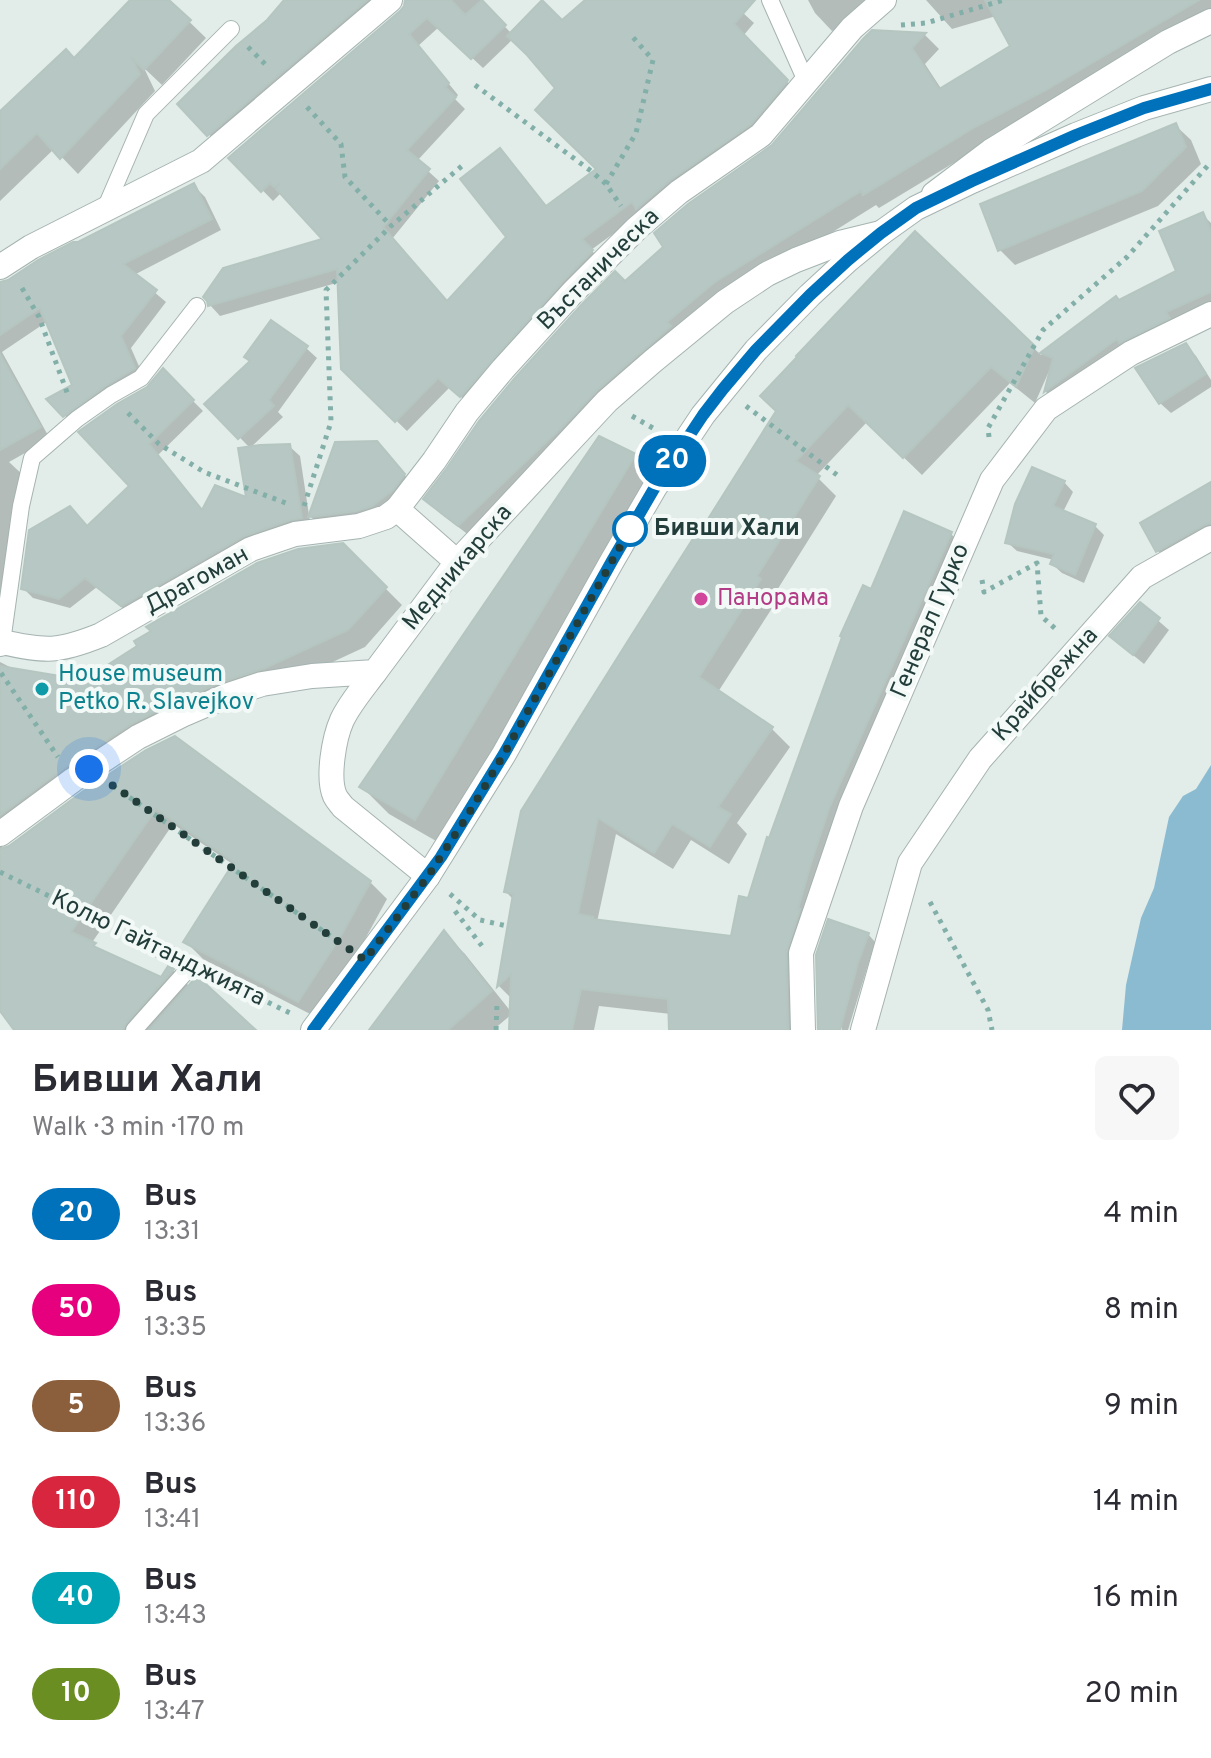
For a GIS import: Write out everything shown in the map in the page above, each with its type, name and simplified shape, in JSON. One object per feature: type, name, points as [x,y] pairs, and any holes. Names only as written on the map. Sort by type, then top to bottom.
[{"type":"street","points":[[3,265],[31,247],[201,161],[390,0]]},
{"type":"street","name":"Въстаническа","points":[[397,509],[467,412],[573,292],[637,228],[679,192],[761,135],[852,28],[884,0]]},
{"type":"street","points":[[314,1028],[428,876],[504,754],[612,561],[682,445],[756,350],[810,295],[881,233],[967,167],[1168,42],[1211,21]]},
{"type":"street","points":[[916,208],[1076,135],[1144,108],[1211,89]]},
{"type":"street","name":"Медникарска","points":[[428,876],[343,807],[335,796],[333,757],[338,732],[343,719],[375,672],[457,562],[607,401],[725,302],[767,274],[840,243],[881,233]]},
{"type":"street","name":"Генерал Гурко","points":[[803,1030],[801,953],[851,806],[992,480],[1046,409],[1131,353],[1211,314]]},
{"type":"street","points":[[397,509],[457,562]]},
{"type":"street","name":"Драгоман","points":[[1,642],[53,650],[76,645],[101,635],[251,549],[295,534],[359,526],[386,517],[397,509]]},
{"type":"street","name":"Крайбрежна","points":[[863,1030],[910,863],[980,759],[1142,577],[1211,538]]},
{"type":"street","points":[[0,834],[81,774],[171,719],[262,684],[312,676],[375,672]]},
{"type":"lane","points":[[770,0],[806,81]]},
{"type":"lane","points":[[105,209],[146,114],[231,29]]},
{"type":"lane","points":[[1,642],[21,506],[32,458],[77,419],[141,378],[197,306]]},
{"type":"lane","name":"Колю Гайтанджията","points":[[142,941],[192,965]]},
{"type":"lane","points":[[134,1030],[192,965]]},
{"type":"path","points":[[926,23],[1004,0]]},
{"type":"path","points":[[231,29],[341,144],[345,177],[391,226]]},
{"type":"path","points":[[606,184],[636,133],[653,60],[631,35]]},
{"type":"path","points":[[475,85],[606,184],[637,228]]},
{"type":"path","points":[[992,480],[988,428],[1043,330],[1127,257],[1211,162]]},
{"type":"path","points":[[111,395],[159,444],[204,472],[303,509],[331,422],[326,290],[391,226],[463,165]]},
{"type":"path","points":[[3,265],[39,317],[77,419]]},
{"type":"path","points":[[723,389],[841,478]]},
{"type":"path","points":[[607,401],[682,445]]},
{"type":"path","points":[[982,578],[984,592],[1037,563],[1041,616],[1077,650]]},
{"type":"path","points":[[0,672],[81,774],[365,960]]},
{"type":"path","points":[[910,863],[988,1010],[992,1030]]},
{"type":"path","name":"Колю Гайтанджията","points":[[0,872],[142,941]]},
{"type":"path","points":[[428,876],[480,920],[507,926]]},
{"type":"path","points":[[455,911],[482,946]]},
{"type":"path","name":"Колю Гайтанджията","points":[[192,965],[314,1028]]},
{"type":"path","points":[[496,1030],[497,1002]]},
{"type":"water","points":[[1211,765],[1211,1030],[1122,1030],[1126,985],[1141,918],[1154,888],[1169,817],[1183,796],[1196,789]]},
{"type":"building","points":[[130,0],[169,0],[191,20],[144,70],[131,57],[140,74],[60,159],[37,133],[0,169],[0,111],[66,49],[74,58]]},
{"type":"building","points":[[284,0],[367,0],[207,136],[177,104],[267,20]]},
{"type":"building","points":[[405,0],[451,0],[465,15],[482,0],[506,25],[471,59],[427,18],[409,34],[449,83],[445,87],[456,97],[407,150],[430,169],[383,227],[447,301],[506,237],[460,179],[500,148],[546,206],[596,169],[535,110],[555,88],[507,36],[542,0],[562,20],[585,0],[755,0],[734,24],[788,80],[751,124],[670,180],[636,209],[632,202],[582,239],[593,250],[460,397],[438,378],[395,422],[341,369],[337,269],[208,306],[203,297],[223,268],[322,239],[276,189],[280,184],[274,187],[270,183],[261,192],[228,158],[400,11]]},
{"type":"building","points":[[985,0],[1199,0],[1046,90],[975,127],[863,195],[861,191],[715,282],[667,322],[671,326],[597,390],[458,526],[423,499],[479,421],[584,302],[615,271],[625,281],[663,247],[654,233],[688,204],[772,145],[872,30],[926,33],[912,48],[939,89],[1010,46]]},
{"type":"building","points":[[1176,123],[1186,147],[1142,191],[998,251],[980,204]]},
{"type":"building","points":[[194,183],[212,219],[123,264],[157,290],[121,336],[135,368],[63,417],[46,399],[72,385],[40,308],[0,335],[0,282],[73,242]]},
{"type":"building","points":[[1203,212],[1211,231],[1211,292],[1166,312],[1170,318],[1119,343],[1117,339],[1044,392],[1053,358],[1040,353],[1116,296],[1119,300],[1176,271],[1159,231]]},
{"type":"building","points":[[915,231],[1035,346],[1016,387],[991,367],[903,458],[848,405],[796,461],[820,476],[757,576],[761,579],[699,677],[773,727],[718,807],[731,814],[710,847],[672,824],[654,853],[598,818],[578,914],[592,919],[731,936],[739,896],[748,898],[840,636],[863,585],[871,589],[904,511],[952,532],[830,806],[812,860],[786,953],[788,1030],[669,1030],[668,999],[581,989],[572,1030],[509,1030],[511,974],[497,987],[513,894],[504,892],[521,811],[776,411],[760,396]]},
{"type":"building","points":[[271,320],[308,346],[269,400],[274,406],[238,439],[204,404],[250,361],[244,357]]},
{"type":"building","points":[[1186,343],[1206,374],[1159,404],[1135,368]]},
{"type":"building","points":[[0,354],[41,427],[0,450]]},
{"type":"building","points":[[163,368],[194,400],[149,444],[202,510],[215,485],[246,497],[238,448],[290,444],[302,518],[244,536],[121,606],[85,578],[59,599],[21,589],[29,530],[70,506],[87,526],[129,486],[78,432],[147,387]]},
{"type":"building","points":[[599,436],[636,454],[415,820],[359,787]]},
{"type":"building","points":[[377,441],[405,474],[393,490],[372,506],[308,517],[335,442]]},
{"type":"building","points":[[1032,467],[1065,481],[1053,506],[1096,524],[1075,575],[1050,564],[1054,554],[1005,543],[1015,504]]},
{"type":"building","points":[[1211,482],[1211,523],[1156,552],[1140,523]]},
{"type":"building","points":[[343,543],[387,587],[348,630],[265,668],[176,701],[131,724],[0,815],[0,666],[84,680],[137,646],[134,641],[151,631],[146,627],[257,563],[298,549]]},
{"type":"building","points":[[1140,602],[1160,618],[1133,655],[1109,636]]},
{"type":"building","points":[[175,736],[371,881],[342,934],[298,1002],[183,942],[234,862],[156,809],[71,932],[96,943],[93,946],[161,977],[168,966],[174,969],[123,1030],[14,1030],[0,1011],[0,849],[9,846],[146,750]]},
{"type":"building","points":[[828,919],[869,933],[840,1030],[818,1030],[816,955]]},
{"type":"building","points":[[444,930],[492,991],[448,1030],[369,1030]]},
{"type":"building","points":[[197,976],[256,1030],[149,1030]]},
{"type":"bus line","name":"20","points":[[313,1030],[441,857],[504,754],[655,487],[703,415],[756,350],[848,260],[916,208],[1076,135],[1144,108],[1211,89]]},
{"type":"place","name":"Бивши Хали","points":[[630,529]]},
{"type":"place","name":"Панорама","points":[[701,599]]},
{"type":"place","name":"House museum Petko R. Slavejkov","points":[[42,689]]},
{"type":"route","points":[[89,769],[365,960],[428,876],[466,818],[630,529]]}]
